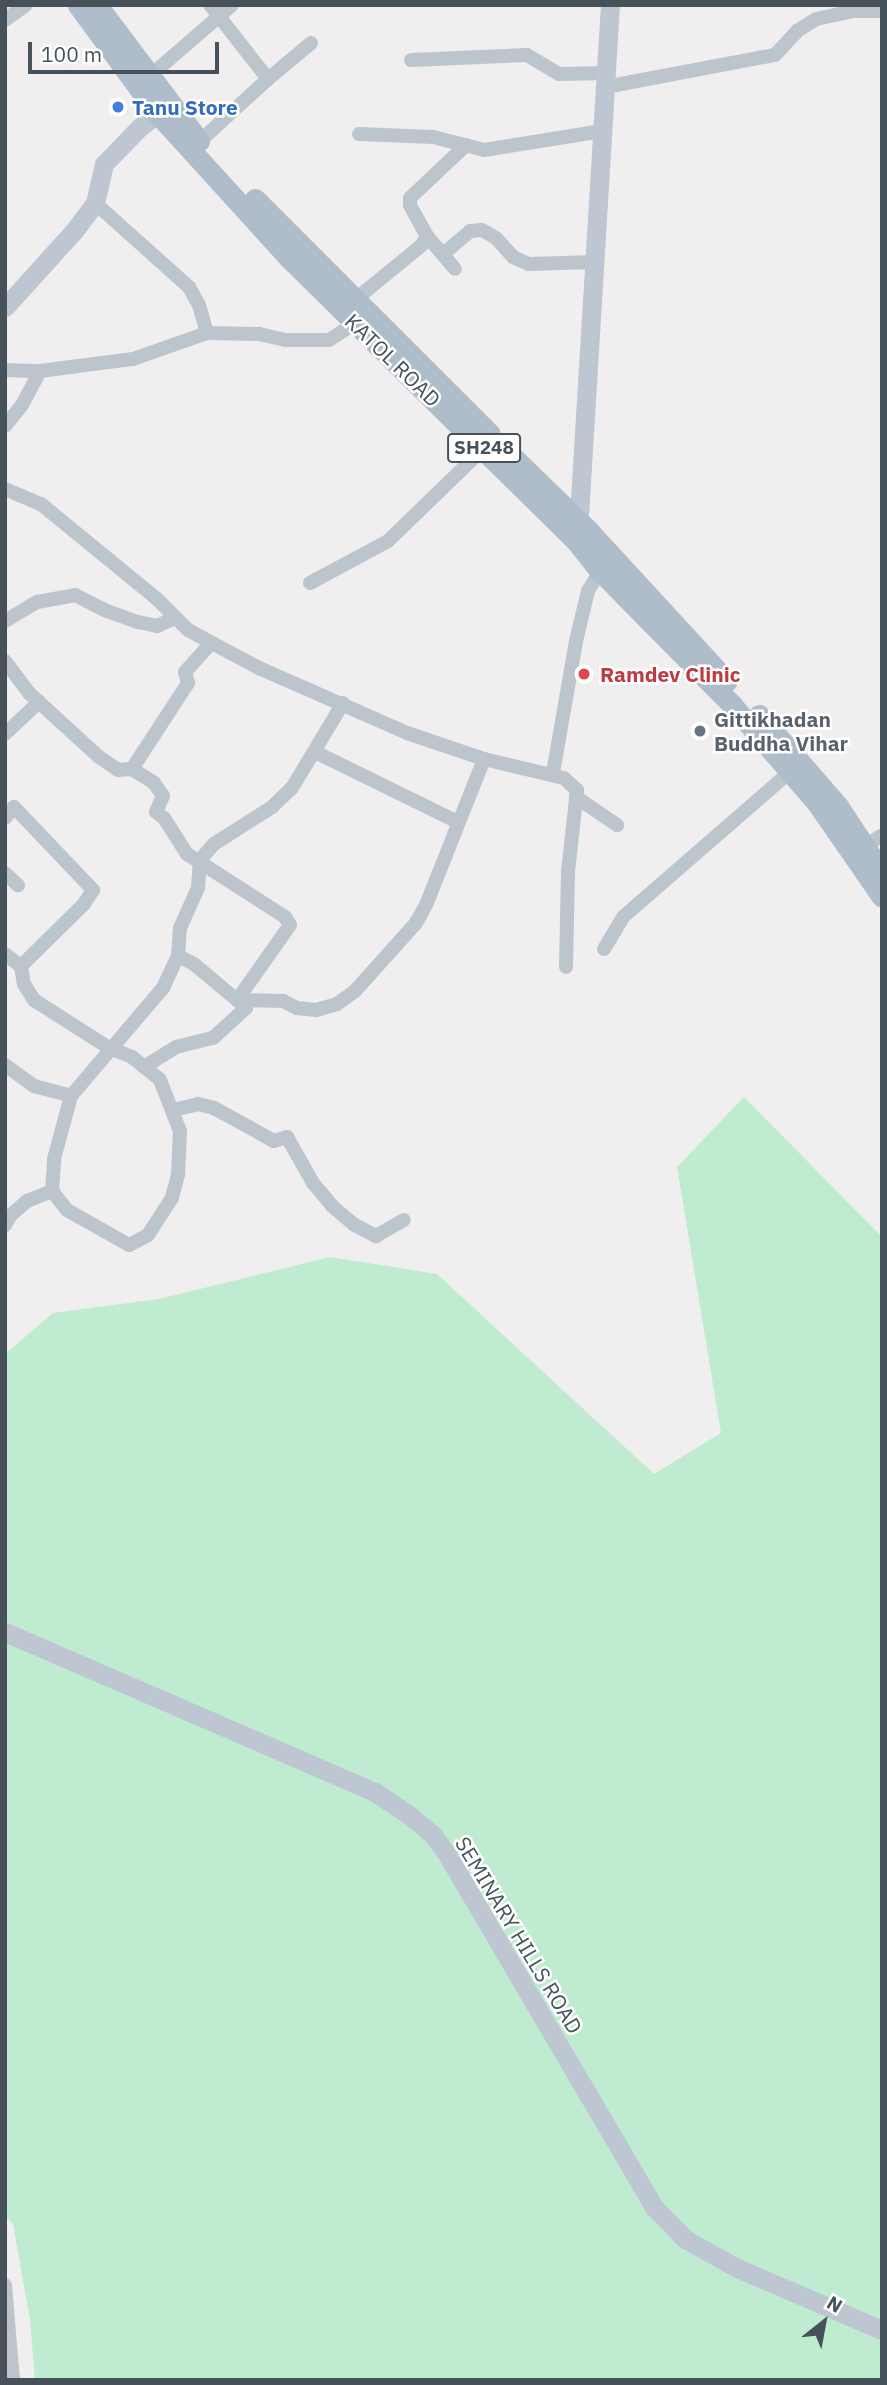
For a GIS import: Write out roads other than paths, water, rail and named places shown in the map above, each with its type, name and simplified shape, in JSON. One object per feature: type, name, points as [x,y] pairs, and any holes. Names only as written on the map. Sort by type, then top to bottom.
[{"type":"main road","name":"KATOL ROAD","points":[[78,5],[288,257],[360,310],[484,448],[578,531]]},
{"type":"main road","name":"KATOL ROAD","points":[[105,8],[150,76],[164,108],[200,141],[360,310],[578,531],[817,803],[866,845],[882,897]]},
{"type":"main road","name":"KATOL ROAD","points":[[605,563],[798,757],[838,806],[882,873]]},
{"type":"street","points":[[5,20],[26,5]]},
{"type":"street","points":[[150,76],[215,11],[232,5]]},
{"type":"street","points":[[578,531],[610,5]]},
{"type":"street","points":[[411,60],[527,55],[559,74],[605,80],[775,55],[797,31],[816,19],[854,8],[882,10]]},
{"type":"street","points":[[215,11],[268,79]]},
{"type":"street","points":[[200,141],[311,43]]},
{"type":"street","points":[[5,306],[74,231],[95,203],[104,164],[164,108]]},
{"type":"street","points":[[359,134],[433,137],[484,150],[602,131]]},
{"type":"street","points":[[455,269],[428,236],[410,205],[410,198],[467,145]]},
{"type":"street","points":[[95,203],[189,287],[199,305],[207,333]]},
{"type":"street","points":[[443,254],[470,231],[482,230],[496,238],[513,257],[529,264],[594,262]]},
{"type":"street","points":[[5,370],[40,371],[133,359],[207,333],[259,334],[309,342],[329,340],[428,236]]},
{"type":"street","points":[[5,426],[22,405],[40,371]]},
{"type":"street","points":[[310,583],[388,541],[484,448]]},
{"type":"street","points":[[5,489],[41,504],[156,598],[175,618],[211,643],[259,668],[407,733],[484,759],[553,773],[564,778],[577,790],[568,872],[566,967]]},
{"type":"street","points":[[553,773],[567,708],[576,641],[589,591],[605,563]]},
{"type":"street","points":[[5,621],[37,602],[75,595],[107,611],[138,622],[157,626],[175,618]]},
{"type":"street","points":[[132,769],[188,682],[186,672],[211,643]]},
{"type":"street","points":[[5,661],[39,702],[99,757],[118,770],[132,769],[143,774],[163,796],[156,811],[164,818],[187,854],[285,917],[290,925],[237,1000]]},
{"type":"street","points":[[5,734],[39,702]]},
{"type":"street","points":[[5,954],[21,966],[24,984],[34,1000],[109,1048],[132,1057],[160,1080],[173,1110],[180,1131],[178,1175],[172,1198],[148,1235],[129,1245],[67,1210],[52,1191],[54,1159],[71,1096],[109,1048],[163,988],[178,956],[180,928],[198,888],[200,860],[214,844],[272,807],[292,788],[342,704]]},
{"type":"street","points":[[315,752],[458,822]]},
{"type":"street","points":[[237,1000],[283,1001],[296,1008],[316,1010],[337,1004],[355,992],[416,923],[457,830],[484,759]]},
{"type":"street","points":[[604,949],[623,918],[790,772]]},
{"type":"street","points":[[576,797],[617,825]]},
{"type":"street","points":[[5,818],[14,807],[93,890],[85,904],[21,966]]},
{"type":"street","points":[[5,873],[18,885]]},
{"type":"street","points":[[144,1067],[176,1047],[213,1038],[246,1007],[194,964],[178,956]]},
{"type":"street","points":[[5,1065],[34,1086],[71,1096]]},
{"type":"street","points":[[173,1110],[198,1104],[214,1108],[274,1141],[287,1137],[313,1182],[332,1206],[355,1225],[376,1236],[404,1220]]},
{"type":"street","points":[[5,1225],[11,1215],[27,1201],[52,1191]]},
{"type":"street","name":"SEMINARY HILLS ROAD","points":[[5,1632],[375,1792],[408,1814],[433,1835],[448,1856],[654,2207],[685,2239],[737,2268],[882,2330]]},
{"type":"street","points":[[5,2285],[13,2380]]},
{"type":"place","name":"Tanu Store","points":[[118,107]]},
{"type":"place","name":"Ramdev Clinic","points":[[584,674]]},
{"type":"place","name":"Gittikhadan Buddha Vihar","points":[[700,731]]}]
